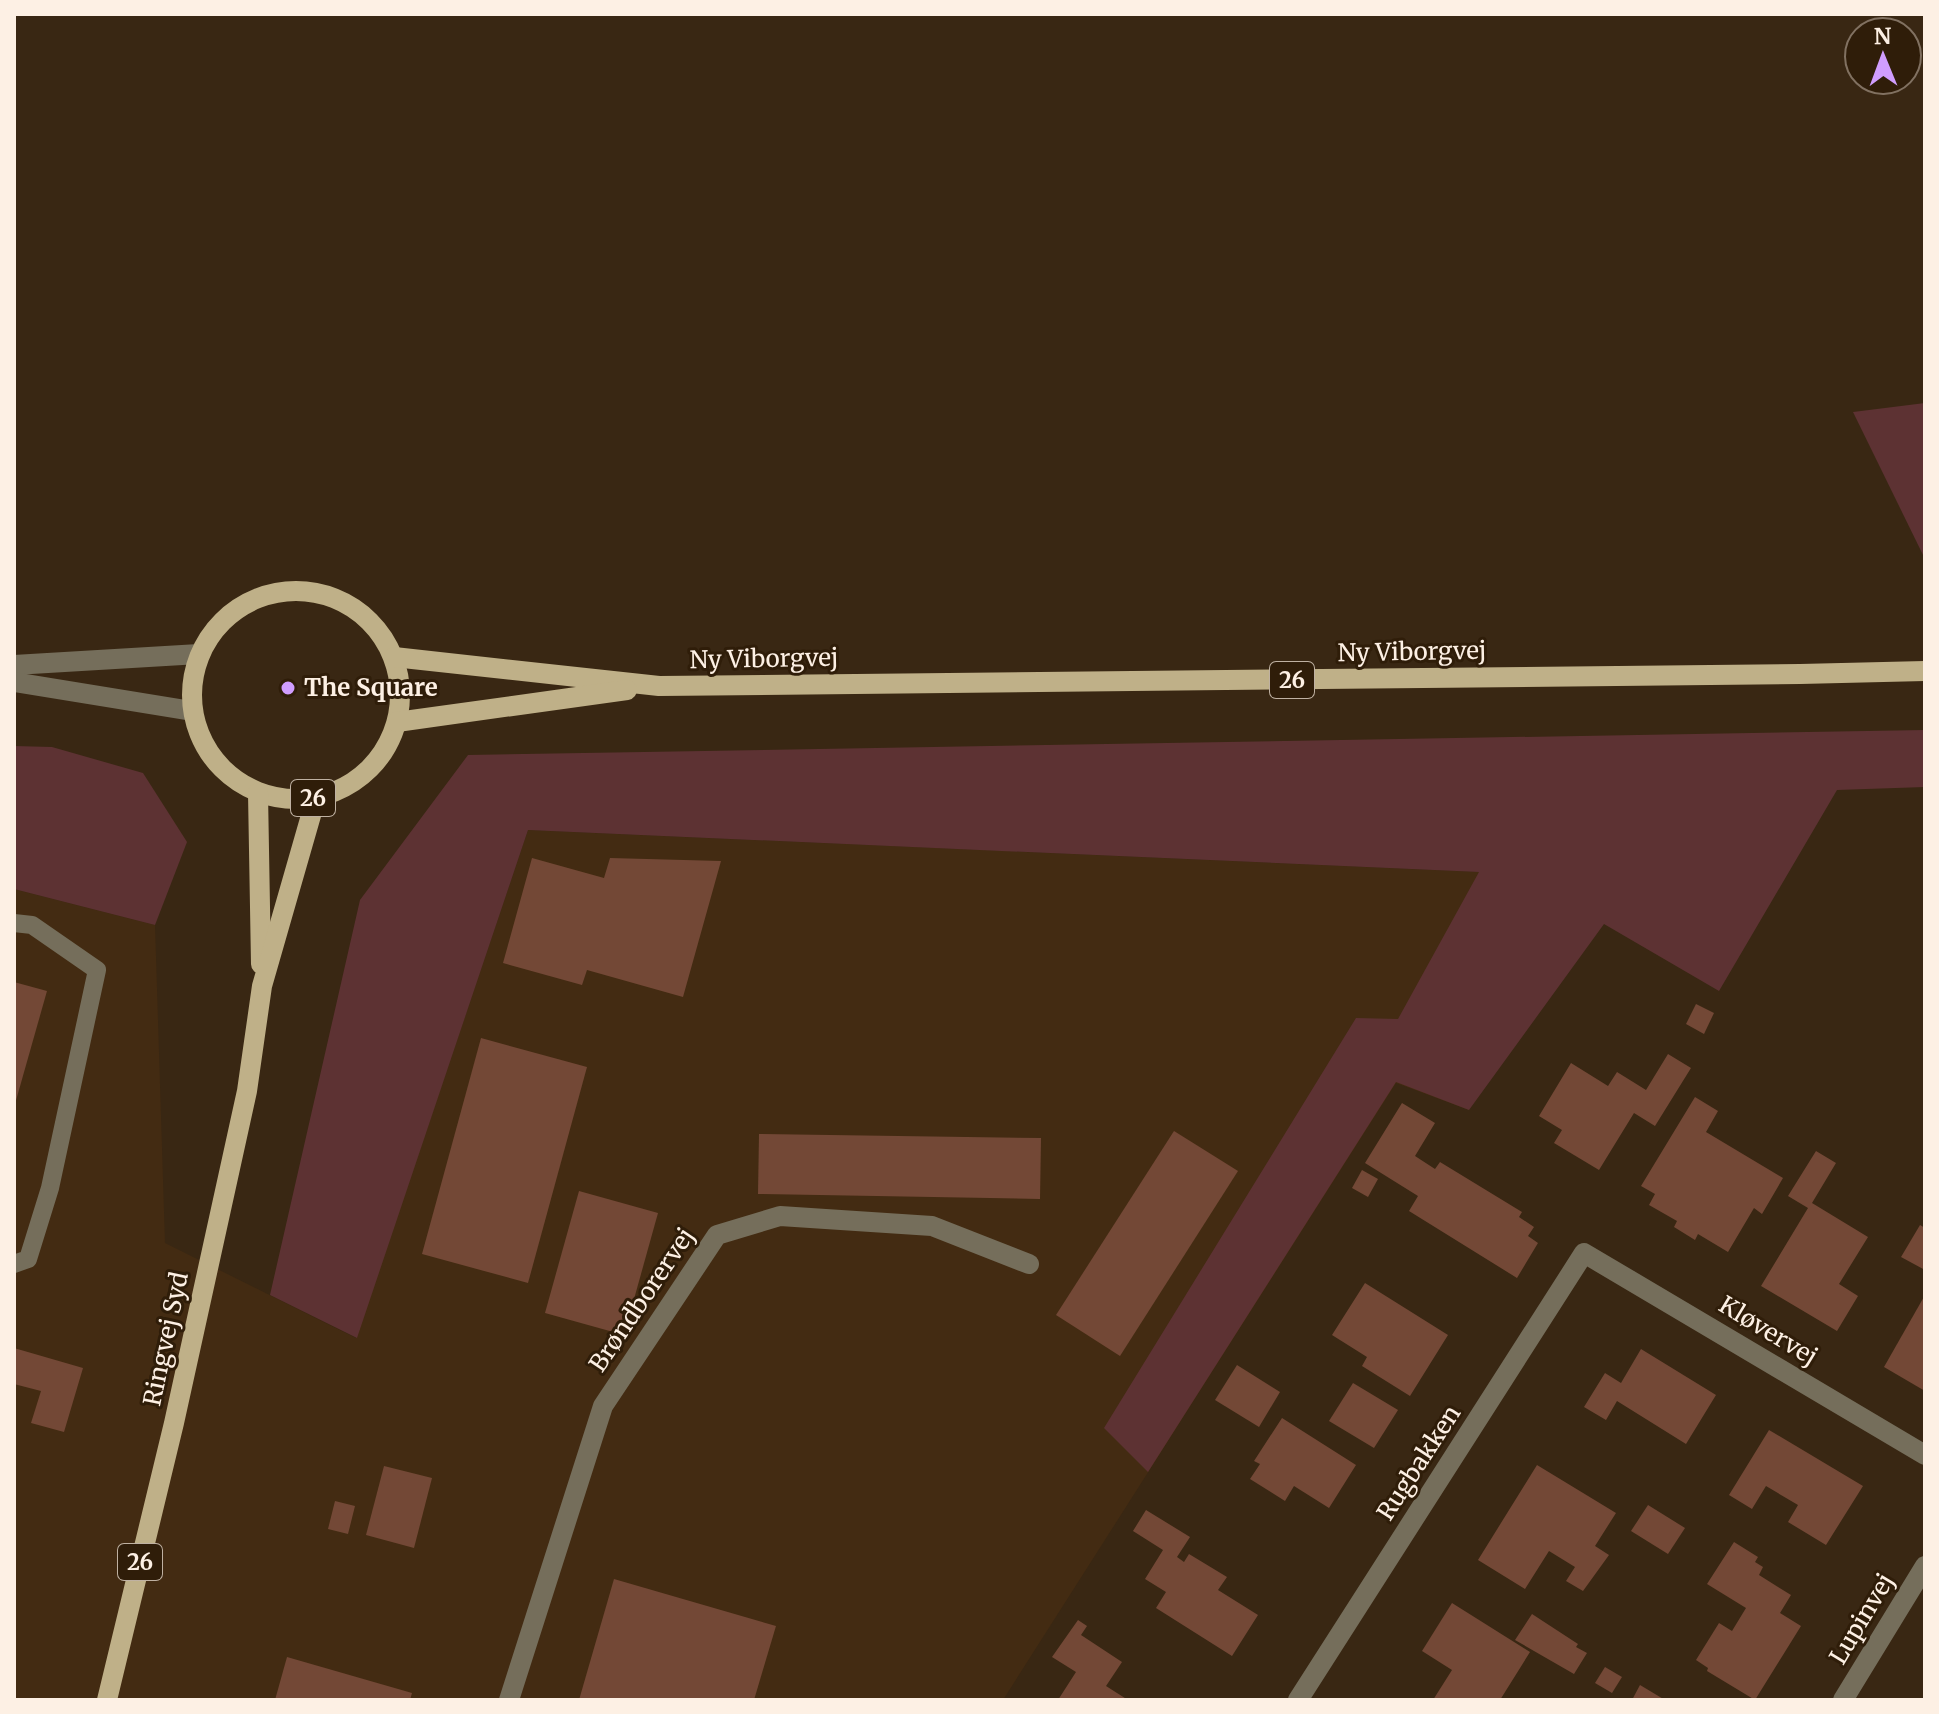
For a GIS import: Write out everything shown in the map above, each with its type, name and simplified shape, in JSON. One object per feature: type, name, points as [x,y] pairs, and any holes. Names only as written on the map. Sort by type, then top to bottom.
[{"type":"main road","name":"26","points":[[305,590],[343,600],[374,624],[394,657],[401,689],[397,722],[389,744],[376,763],[338,790],[316,798],[286,799],[258,793],[234,779],[214,760],[200,737],[192,711],[192,682],[199,654],[212,631],[231,612],[253,598],[279,591],[305,590]]},
{"type":"main road","name":"Ny Viborgvej","points":[[394,657],[659,686],[1925,671]]},
{"type":"main road","name":"Ny Viborgvej","points":[[397,722],[659,686]]},
{"type":"main road","name":"Ringvej Syd","points":[[258,793],[262,986]]},
{"type":"main road","name":"Ringvej Syd","points":[[107,1700],[174,1423],[247,1091],[262,986],[316,798]]},
{"type":"street","points":[[14,665],[199,654]]},
{"type":"street","points":[[14,682],[192,711]]},
{"type":"street","name":"Brøndborervej","points":[[509,1700],[603,1406],[717,1235],[780,1216],[932,1226],[1029,1264]]},
{"type":"street","name":"Kløvervej","points":[[1584,1253],[1925,1455]]},
{"type":"street","name":"Rugbakken","points":[[1298,1700],[1584,1253]]},
{"type":"street","name":"Lupinvej","points":[[1843,1700],[1925,1566]]},
{"type":"lane","points":[[14,923],[32,925],[97,970],[50,1188],[28,1259],[14,1264]]},
{"type":"shaded area","points":[[1925,403],[1925,559],[1853,412]]},
{"type":"shaded area","points":[[1925,730],[1925,787],[1837,790],[1719,991],[1604,924],[1469,1110],[1396,1082],[1148,1472],[1104,1428],[1356,1018],[1398,1019],[1479,872],[528,830],[357,1338],[270,1295],[360,900],[468,755]]},
{"type":"shaded area","points":[[14,746],[52,747],[143,773],[187,842],[155,925],[14,889]]},
{"type":"shaded area","points":[[528,830],[1480,872],[1469,1110],[1396,1083],[1003,1700],[14,1700],[14,889],[155,925],[165,1243],[356,1338]]},
{"type":"building","points":[[532,858],[604,878],[610,858],[721,861],[683,997],[587,970],[582,985],[503,963]]},
{"type":"building","points":[[14,982],[47,991],[15,1104],[14,1103]]},
{"type":"building","points":[[1696,1004],[1714,1013],[1704,1034],[1686,1024]]},
{"type":"building","points":[[481,1038],[587,1067],[528,1283],[422,1254]]},
{"type":"building","points":[[1668,1054],[1691,1068],[1655,1126],[1634,1113],[1599,1170],[1554,1143],[1562,1130],[1539,1116],[1571,1063],[1608,1086],[1617,1072],[1646,1090]]},
{"type":"building","points":[[1695,1097],[1718,1111],[1706,1132],[1783,1178],[1762,1214],[1754,1208],[1728,1252],[1698,1234],[1695,1240],[1674,1227],[1677,1221],[1649,1205],[1655,1194],[1641,1186]]},
{"type":"building","points":[[1402,1103],[1435,1123],[1415,1156],[1435,1169],[1440,1162],[1522,1212],[1519,1217],[1534,1227],[1528,1236],[1538,1243],[1517,1278],[1409,1211],[1418,1196],[1365,1163]]},
{"type":"building","points":[[1174,1131],[1238,1171],[1120,1356],[1056,1315]]},
{"type":"building","points":[[759,1134],[1041,1138],[1040,1199],[758,1194]]},
{"type":"building","points":[[1816,1151],[1836,1163],[1812,1203],[1868,1237],[1839,1284],[1858,1296],[1837,1331],[1761,1286],[1808,1208],[1788,1196]]},
{"type":"building","points":[[1362,1170],[1378,1179],[1368,1197],[1352,1188]]},
{"type":"building","points":[[579,1191],[658,1213],[624,1335],[545,1313]]},
{"type":"building","points":[[1920,1225],[1925,1228],[1925,1270],[1901,1257]]},
{"type":"building","points":[[1365,1283],[1448,1335],[1410,1396],[1362,1366],[1367,1357],[1332,1335]]},
{"type":"building","points":[[1925,1295],[1925,1391],[1884,1367]]},
{"type":"building","points":[[14,1348],[83,1368],[64,1432],[31,1423],[41,1391],[14,1384]]},
{"type":"building","points":[[1641,1349],[1716,1395],[1686,1444],[1617,1401],[1606,1420],[1584,1407],[1605,1373],[1621,1383]]},
{"type":"building","points":[[1237,1365],[1280,1392],[1259,1427],[1215,1400]]},
{"type":"building","points":[[1353,1383],[1398,1410],[1374,1448],[1329,1421]]},
{"type":"building","points":[[1282,1418],[1356,1465],[1329,1508],[1294,1486],[1285,1501],[1250,1479],[1260,1464],[1254,1461]]},
{"type":"building","points":[[1769,1430],[1863,1486],[1826,1545],[1788,1522],[1798,1505],[1766,1486],[1752,1509],[1729,1495]]},
{"type":"building","points":[[1537,1465],[1616,1513],[1595,1546],[1609,1555],[1583,1591],[1566,1581],[1575,1567],[1549,1551],[1525,1589],[1478,1560]]},
{"type":"building","points":[[384,1466],[432,1478],[414,1548],[366,1535]]},
{"type":"building","points":[[335,1501],[355,1506],[348,1534],[328,1529]]},
{"type":"building","points":[[1648,1505],[1685,1528],[1668,1554],[1631,1531]]},
{"type":"building","points":[[1146,1510],[1190,1537],[1177,1557],[1184,1562],[1189,1554],[1227,1577],[1218,1590],[1258,1615],[1232,1656],[1156,1608],[1166,1592],[1145,1579],[1163,1550],[1133,1531]]},
{"type":"building","points":[[1734,1542],[1758,1557],[1755,1562],[1763,1567],[1759,1575],[1791,1595],[1780,1613],[1801,1626],[1755,1700],[1707,1671],[1708,1668],[1696,1660],[1719,1623],[1732,1631],[1746,1608],[1707,1584]]},
{"type":"building","points":[[614,1579],[776,1626],[754,1700],[579,1700]]},
{"type":"building","points":[[1452,1603],[1530,1652],[1500,1700],[1433,1700],[1452,1670],[1422,1651]]},
{"type":"building","points":[[1532,1614],[1587,1653],[1574,1674],[1515,1640]]},
{"type":"building","points":[[1078,1620],[1087,1626],[1081,1635],[1122,1662],[1106,1686],[1128,1700],[1058,1700],[1076,1672],[1052,1657]]},
{"type":"building","points":[[287,1657],[412,1693],[410,1700],[275,1700]]},
{"type":"building","points":[[1605,1667],[1622,1677],[1612,1693],[1595,1683]]},
{"type":"building","points":[[1640,1685],[1665,1700],[1632,1700]]},
{"type":"place","name":"The Square","points":[[288,688]]}]
